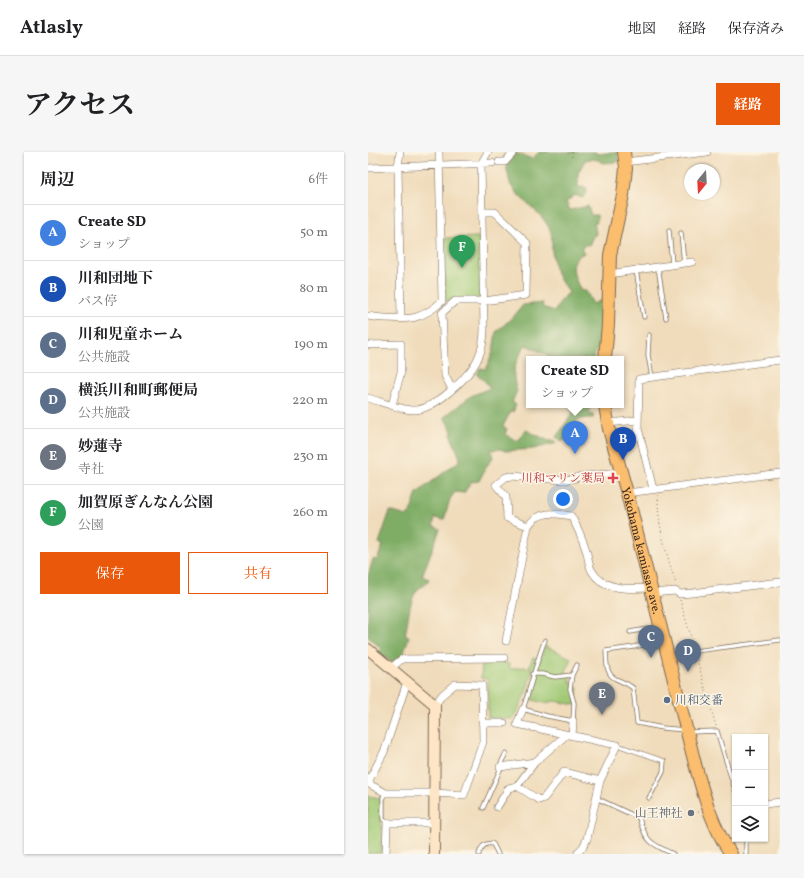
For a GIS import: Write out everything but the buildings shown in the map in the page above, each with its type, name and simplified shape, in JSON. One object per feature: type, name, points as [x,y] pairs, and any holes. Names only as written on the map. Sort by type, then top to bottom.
[{"type":"main road","points":[[605,356],[611,250],[623,195],[625,157]]},
{"type":"main road","name":"Yokohama kamiasao ave.","points":[[606,408],[608,423],[622,473],[686,731],[707,808],[727,849]]},
{"type":"street","points":[[400,152],[398,167],[401,318]]},
{"type":"street","points":[[368,316],[388,319],[415,318],[434,309],[442,301],[438,166],[439,152]]},
{"type":"street","points":[[368,398],[412,410],[421,410],[431,406],[452,389],[468,374],[479,358],[484,340],[481,164],[488,152]]},
{"type":"street","points":[[368,168],[496,163],[505,162],[514,152]]},
{"type":"street","points":[[625,157],[707,152]]},
{"type":"street","points":[[452,389],[445,376],[442,313],[455,301],[484,301],[526,295],[527,243],[495,212],[482,212]]},
{"type":"street","points":[[609,274],[688,263]]},
{"type":"street","points":[[368,345],[401,344],[401,372],[392,405]]},
{"type":"street","points":[[656,489],[638,428],[639,379],[780,360]]},
{"type":"street","points":[[608,423],[638,420]]},
{"type":"street","points":[[528,526],[508,518],[506,497],[496,485],[506,477],[564,480],[581,476],[622,473]]},
{"type":"street","points":[[627,493],[780,473]]},
{"type":"street","points":[[506,641],[528,526],[533,519],[546,513],[571,516],[577,526],[591,571],[601,582],[613,586],[651,591],[675,591],[680,594],[780,582]]},
{"type":"street","points":[[368,649],[435,705]]},
{"type":"street","points":[[391,668],[402,659],[504,658]]},
{"type":"street","points":[[407,682],[384,752],[368,782],[386,793],[435,793],[464,795],[483,742],[482,685],[455,684],[442,695],[435,705],[435,793],[434,854]]},
{"type":"street","points":[[523,708],[517,724],[617,745],[600,782],[587,839],[578,853]]},
{"type":"street","points":[[497,808],[509,788],[517,786],[535,762],[569,736],[573,721]]},
{"type":"street","points":[[482,723],[504,724]]},
{"type":"street","points":[[500,767],[535,762]]},
{"type":"street","points":[[517,786],[539,800],[544,798],[564,772],[600,782]]},
{"type":"street","points":[[768,804],[780,802]]},
{"type":"street","points":[[386,854],[386,823],[434,823]]},
{"type":"lane","points":[[669,230],[672,265]]},
{"type":"lane","points":[[681,234],[688,263]]},
{"type":"lane","points":[[658,267],[666,318]]},
{"type":"lane","points":[[636,270],[644,317]]},
{"type":"lane","points":[[649,335],[648,355],[652,377]]},
{"type":"lane","points":[[630,632],[660,626]]},
{"type":"lane","points":[[545,640],[532,674],[530,689],[523,708],[547,716],[573,721],[574,703],[570,689],[572,675],[577,665]]},
{"type":"lane","points":[[663,640],[634,647],[606,650],[608,672],[611,676],[628,683],[633,688],[637,723],[686,731],[717,730],[732,780]]},
{"type":"lane","points":[[695,650],[780,640]]},
{"type":"lane","points":[[532,674],[542,674],[555,677],[572,675]]},
{"type":"lane","points":[[617,745],[664,761],[665,766],[663,772],[649,798]]},
{"type":"lane","points":[[483,808],[506,753]]},
{"type":"lane","points":[[386,793],[383,797],[383,819],[386,823]]},
{"type":"lane","points":[[596,798],[639,818],[646,836],[652,844],[673,854]]},
{"type":"lane","points":[[746,842],[746,854]]},
{"type":"lane","points":[[479,854],[480,849],[489,843],[493,844],[498,854]]},
{"type":"path","points":[[572,152],[572,157]]},
{"type":"path","points":[[656,489],[662,534],[677,586]]},
{"type":"path","points":[[680,600],[717,730]]},
{"type":"path","points":[[694,813],[704,810]]},
{"type":"green space","points":[[539,152],[596,152],[596,154],[618,152],[618,162],[604,163],[598,160],[585,160],[578,173],[578,187],[587,188],[586,193],[583,198],[575,195],[566,202],[570,210],[588,206],[591,215],[597,215],[597,222],[594,222],[596,234],[592,238],[589,246],[587,244],[581,248],[584,253],[576,259],[573,271],[581,291],[586,291],[593,304],[604,299],[602,341],[594,356],[548,356],[525,345],[515,367],[514,378],[517,391],[512,402],[516,405],[503,426],[507,429],[505,434],[515,440],[519,440],[526,430],[549,441],[553,440],[557,443],[533,449],[505,451],[501,449],[491,450],[494,456],[486,467],[479,481],[471,482],[464,493],[455,492],[450,499],[444,520],[435,518],[433,526],[440,529],[422,576],[429,579],[426,584],[417,590],[414,596],[410,606],[405,635],[409,636],[403,656],[399,656],[393,663],[378,652],[381,648],[368,637],[368,576],[373,559],[377,560],[383,545],[379,543],[390,511],[406,516],[410,514],[417,493],[459,461],[460,458],[451,436],[452,431],[444,417],[471,396],[490,388],[484,380],[477,375],[480,368],[486,369],[493,352],[496,332],[515,315],[523,305],[543,303],[542,307],[555,311],[560,302],[569,292],[559,278],[555,268],[551,232],[548,225],[517,193],[510,182],[506,167],[515,154],[520,154],[532,159]]},
{"type":"green space","points":[[479,237],[480,298],[451,302],[445,301],[445,238]]},
{"type":"green space","points":[[570,408],[590,408],[588,413],[594,415],[593,418],[581,419],[575,423],[576,427],[583,433],[562,441],[556,437],[573,413]]},
{"type":"green space","points":[[545,646],[571,658],[565,674],[570,674],[570,683],[574,683],[574,687],[578,688],[575,705],[555,701],[545,703],[529,699],[535,670],[529,667],[533,657],[540,660]]},
{"type":"green space","points":[[503,662],[509,664],[510,669],[525,667],[532,671],[526,692],[514,719],[488,718],[488,679],[481,678],[482,663]]},
{"type":"green space","points":[[368,796],[381,798],[381,853],[368,854]]},
{"type":"place","name":"加賀原ぎんなん公園","points":[[462,268]]},
{"type":"place","name":"Create SD","points":[[575,454]]},
{"type":"place","name":"川和団地下","points":[[623,460]]},
{"type":"place","name":"川和マリン薬局","points":[[613,478]]},
{"type":"place","name":"川和児童ホーム","points":[[651,658]]},
{"type":"place","name":"横浜川和町郵便局","points":[[688,672]]},
{"type":"place","name":"川和交番","points":[[667,700]]},
{"type":"place","name":"妙蓮寺","points":[[602,715]]},
{"type":"place","name":"山王神社","points":[[691,813]]}]
